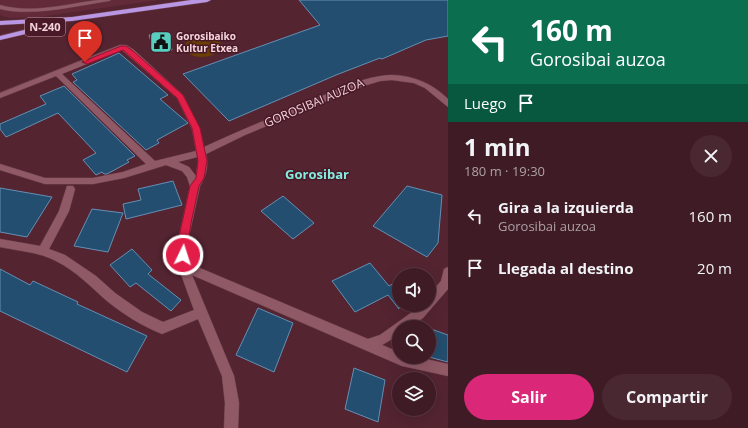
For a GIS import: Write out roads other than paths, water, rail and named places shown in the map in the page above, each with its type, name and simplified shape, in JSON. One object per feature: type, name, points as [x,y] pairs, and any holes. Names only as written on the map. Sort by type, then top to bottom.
[{"type":"highway","name":"N-240","points":[[0,23],[72,19],[207,0]]},
{"type":"highway","name":"N-240","points":[[0,38],[30,30],[130,11]]},
{"type":"street","points":[[0,96],[58,74],[120,47],[125,48],[180,96],[196,128],[201,157],[200,178],[195,186],[182,245],[183,266],[228,376],[232,403],[230,428]]},
{"type":"street","points":[[58,74],[153,165]]},
{"type":"street","name":"GOROSIBAI AUZOA","points":[[0,167],[29,178],[45,181],[93,181],[124,175],[153,165],[201,157],[242,133],[368,80],[382,78],[406,78],[420,82],[439,94],[448,104]]},
{"type":"street","points":[[185,168],[201,157]]},
{"type":"street","points":[[167,162],[185,168],[191,176],[195,186]]},
{"type":"street","points":[[43,251],[64,211],[70,189]]},
{"type":"street","points":[[0,243],[43,251],[61,258],[92,279],[111,297],[138,316],[162,328],[201,312]]},
{"type":"street","points":[[183,266],[402,360],[448,370]]},
{"type":"street","points":[[436,295],[446,283],[448,272]]},
{"type":"street","points":[[410,320],[421,312]]},
{"type":"street","points":[[368,345],[392,332]]},
{"type":"lane","points":[[0,7],[28,12],[109,0]]},
{"type":"place","name":"Gorosibaiko Kultur Etxea","points":[[161,42]]},
{"type":"district","name":"Gorosibar","points":[[317,174]]}]
